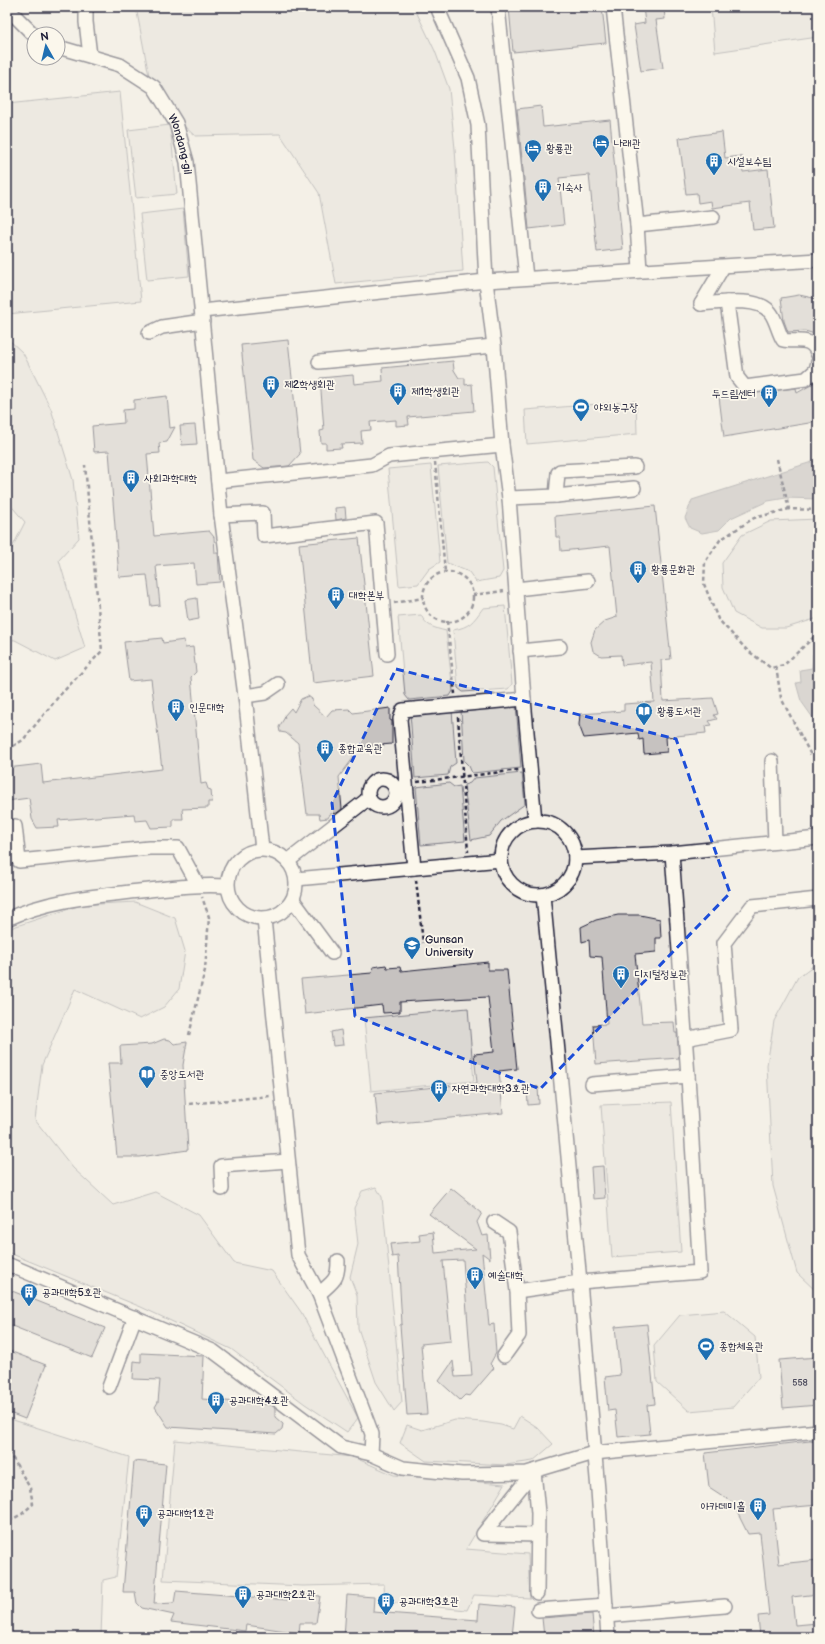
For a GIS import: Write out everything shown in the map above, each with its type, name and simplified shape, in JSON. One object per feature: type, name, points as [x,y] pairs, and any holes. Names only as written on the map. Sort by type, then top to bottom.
[{"type":"lane","points":[[86,7],[86,22],[90,56]]},
{"type":"lane","points":[[437,7],[468,78],[478,125],[486,281],[494,346],[502,445],[509,498],[520,651],[535,821]]},
{"type":"lane","points":[[498,7],[526,278]]},
{"type":"lane","points":[[613,7],[637,225],[640,270]]},
{"type":"lane","points":[[7,8],[26,27]]},
{"type":"lane","name":"Wondang-gil","points":[[66,49],[120,64],[154,87],[176,123],[188,162],[218,481],[245,696],[262,849]]},
{"type":"lane","points":[[637,225],[713,217]]},
{"type":"lane","points":[[149,333],[162,327],[203,316],[486,281],[640,270],[723,267],[818,260]]},
{"type":"lane","points":[[723,267],[701,304],[728,302],[753,303],[763,306],[770,312],[783,340],[789,342],[801,340],[810,343],[818,355]]},
{"type":"lane","points":[[728,302],[737,377],[745,387],[806,379],[816,370],[818,362]]},
{"type":"lane","points":[[320,362],[494,346]]},
{"type":"lane","points":[[218,481],[372,465],[389,456],[502,445]]},
{"type":"lane","points":[[556,496],[558,473],[560,470],[635,467]]},
{"type":"lane","points":[[509,498],[556,496],[634,488]]},
{"type":"lane","points":[[222,515],[263,513],[264,536],[376,523],[387,654]]},
{"type":"lane","points":[[516,589],[588,581]]},
{"type":"lane","points":[[520,651],[560,647]]},
{"type":"lane","points":[[245,696],[265,693],[278,684]]},
{"type":"lane","points":[[414,868],[400,719],[404,710],[456,704],[524,699]]},
{"type":"lane","points":[[772,761],[776,842]]},
{"type":"lane","points":[[288,861],[369,798]]},
{"type":"lane","points":[[535,821],[548,822],[559,827],[568,835],[574,846],[576,858],[574,869],[566,882],[553,892],[543,895],[531,894],[519,890],[510,882],[504,872],[501,860],[502,848],[507,838],[524,824],[535,821]]},
{"type":"lane","points":[[7,827],[15,826],[19,861],[149,848],[178,848],[198,885]]},
{"type":"lane","points":[[576,858],[672,853],[818,838]]},
{"type":"lane","points":[[262,849],[281,855],[288,861],[294,870],[296,890],[293,900],[287,908],[278,915],[264,919],[245,914],[236,907],[230,897],[227,886],[233,865],[241,857],[251,851],[262,849]]},
{"type":"lane","points":[[517,1291],[580,1282],[700,1272],[686,1039],[672,853]]},
{"type":"lane","points":[[296,879],[501,860]]},
{"type":"lane","points":[[7,920],[53,904],[108,895],[198,885],[227,886]]},
{"type":"lane","points":[[543,895],[580,1282],[608,1637]]},
{"type":"lane","points":[[686,1039],[731,1030],[724,943],[752,906],[818,899]]},
{"type":"lane","points":[[293,900],[332,953]]},
{"type":"lane","points":[[264,919],[298,1255],[319,1294],[372,1434],[371,1454]]},
{"type":"lane","points":[[592,1084],[688,1076]]},
{"type":"lane","points":[[222,1189],[221,1166],[288,1161]]},
{"type":"lane","points":[[494,1222],[509,1232],[517,1291],[519,1335],[504,1356]]},
{"type":"lane","points":[[319,1294],[338,1274],[338,1262]]},
{"type":"lane","points":[[7,1264],[135,1317],[212,1351],[341,1447],[371,1454],[403,1468],[462,1474],[527,1473],[594,1453],[818,1430]]},
{"type":"lane","points":[[109,1387],[135,1317]]},
{"type":"lane","points":[[534,1471],[538,1513],[537,1593]]},
{"type":"lane","points":[[534,1471],[483,1534],[538,1535]]},
{"type":"lane","points":[[538,1610],[606,1610],[725,1606]]},
{"type":"path","points":[[434,452],[445,572]]},
{"type":"path","points":[[777,459],[789,509]]},
{"type":"path","points":[[7,750],[23,740],[59,696],[102,651],[85,465]]},
{"type":"path","points":[[818,510],[789,509],[754,518],[720,540],[705,562],[704,584],[718,619],[747,650],[771,668],[784,665],[818,633]]},
{"type":"path","points":[[445,572],[460,574],[471,587],[473,595],[472,603],[463,617],[447,621],[439,620],[432,616],[427,610],[423,598],[425,587],[429,580],[436,575],[445,572]]},
{"type":"path","points":[[473,595],[516,589]]},
{"type":"path","points":[[382,604],[423,598]]},
{"type":"path","points":[[447,621],[456,704],[469,864]]},
{"type":"path","points":[[776,667],[781,698],[812,757]]},
{"type":"path","points":[[406,783],[530,769]]},
{"type":"path","points":[[414,868],[423,943]]},
{"type":"path","points":[[189,1035],[204,970],[209,917],[198,885]]},
{"type":"path","points":[[189,1104],[282,1095]]},
{"type":"path","points":[[7,1453],[12,1457],[30,1488],[33,1504],[22,1514],[7,1522]]},
{"type":"highlighted area","points":[[396,669],[676,739],[730,893],[540,1089],[355,1016],[332,803]]},
{"type":"shaded area","name":"Gunsan University","points":[[7,7],[136,7],[149,76],[184,126],[194,136],[280,134],[319,193],[336,284],[463,271],[435,51],[414,7],[818,7],[818,1637],[7,1637]]},
{"type":"shaded area","points":[[136,7],[414,7],[435,51],[449,89],[455,149],[463,271],[336,284],[319,193],[280,134],[195,136],[184,126],[149,76]]},
{"type":"shaded area","points":[[711,7],[818,7],[818,37],[715,52]]},
{"type":"shaded area","points":[[120,92],[141,301],[7,314],[7,104]]},
{"type":"shaded area","points":[[170,125],[177,194],[136,198],[128,130]]},
{"type":"shaded area","points":[[183,209],[189,276],[147,280],[140,214]]},
{"type":"shaded area","points":[[7,338],[23,353],[51,409],[73,480],[79,538],[59,560],[85,648],[55,661],[15,640],[7,639],[7,554],[11,550],[25,522],[7,501]]},
{"type":"shaded area","name":"야외농구장","points":[[636,401],[637,434],[527,444],[525,410]]},
{"type":"shaded area","points":[[818,460],[818,499],[786,498],[768,501],[731,518],[719,530],[702,533],[690,528],[685,518],[692,500]]},
{"type":"shaded area","points":[[488,462],[493,467],[503,571],[499,578],[476,582],[469,572],[447,563],[438,466]]},
{"type":"shaded area","points":[[431,465],[440,562],[429,569],[418,584],[399,586],[388,469]]},
{"type":"shaded area","points":[[818,519],[818,618],[786,628],[762,628],[734,613],[723,587],[722,563],[742,535],[771,521]]},
{"type":"shaded area","points":[[505,606],[512,684],[508,689],[463,692],[458,688],[453,630],[471,623],[483,608]]},
{"type":"shaded area","points":[[421,615],[425,622],[431,626],[446,631],[453,691],[450,696],[409,700],[405,695],[398,617]]},
{"type":"shaded area","points":[[818,653],[818,725],[801,701],[796,683],[801,682],[800,670],[812,668],[813,654]]},
{"type":"shaded area","points":[[516,705],[521,768],[472,773],[469,766],[464,761],[461,710]]},
{"type":"shaded area","points":[[452,710],[456,763],[450,767],[448,775],[415,778],[410,713]]},
{"type":"shaded area","points":[[522,773],[525,804],[501,821],[489,836],[471,840],[464,785],[470,783],[474,778]]},
{"type":"shaded area","points":[[449,783],[454,787],[460,786],[465,841],[421,845],[416,787]]},
{"type":"shaded area","points":[[135,902],[175,918],[185,951],[179,989],[164,1007],[140,1019],[75,989],[42,1065],[35,1120],[73,1168],[113,1205],[155,1192],[199,1215],[234,1263],[272,1271],[301,1312],[358,1418],[347,1432],[305,1404],[231,1349],[141,1307],[7,1252],[7,929],[81,905]]},
{"type":"shaded area","points":[[818,962],[818,1293],[797,1273],[773,1186],[767,1065],[774,1021],[798,977]]},
{"type":"shaded area","points":[[468,1008],[474,1081],[371,1091],[364,1018]]},
{"type":"shaded area","points":[[671,1102],[681,1252],[612,1257],[601,1105]]},
{"type":"shaded area","points":[[376,1187],[382,1197],[402,1402],[394,1411],[376,1382],[358,1328],[357,1295],[350,1277],[358,1244],[354,1208],[362,1191]]},
{"type":"shaded area","name":"종합체육관","points":[[724,1311],[755,1337],[759,1377],[733,1407],[689,1411],[657,1382],[654,1346],[680,1315]]},
{"type":"shaded area","points":[[520,1416],[537,1427],[553,1444],[533,1461],[506,1465],[426,1461],[400,1443],[407,1425],[422,1430],[455,1420],[483,1422],[513,1429]]},
{"type":"shaded area","points":[[7,1418],[129,1457],[116,1577],[103,1580],[101,1636],[103,1637],[7,1637]]},
{"type":"shaded area","points":[[175,1440],[353,1457],[394,1475],[505,1484],[466,1549],[528,1554],[530,1598],[474,1595],[467,1610],[385,1602],[384,1584],[303,1586],[163,1580]]},
{"type":"building","points":[[509,7],[602,7],[606,43],[513,52]]},
{"type":"building","points":[[643,7],[664,7],[665,19],[656,20],[663,68],[641,71],[634,25],[645,23]]},
{"type":"building","name":"기숙사","points":[[541,106],[543,127],[610,120],[623,249],[597,252],[589,175],[559,178],[564,225],[529,229],[517,109]]},
{"type":"building","name":"시설보수팀","points":[[722,132],[725,158],[741,156],[743,172],[768,169],[774,228],[753,230],[750,203],[712,208],[711,201],[698,203],[697,193],[686,194],[679,138]]},
{"type":"building","points":[[799,295],[818,299],[818,335],[805,331],[788,332],[784,321],[781,298]]},
{"type":"building","name":"제2학생회관","points":[[288,340],[300,454],[289,466],[264,468],[253,460],[241,345]]},
{"type":"building","name":"제1학생회관","points":[[453,361],[454,370],[459,378],[465,378],[465,385],[472,384],[474,411],[408,417],[409,425],[396,426],[396,420],[370,422],[371,430],[361,431],[362,443],[341,444],[342,448],[326,449],[326,443],[321,443],[320,431],[324,430],[320,378],[353,375],[354,384],[383,381],[382,368]]},
{"type":"building","name":"두드림센터","points":[[818,379],[818,419],[809,423],[724,437],[719,397],[796,388],[797,393]]},
{"type":"building","name":"사회과학대학","points":[[167,396],[170,428],[175,427],[167,442],[159,443],[160,453],[147,454],[154,536],[209,531],[214,537],[215,553],[218,553],[220,582],[196,584],[194,563],[156,566],[160,605],[151,606],[147,575],[119,577],[109,451],[94,452],[92,426],[124,423],[123,410],[134,409],[134,400]]},
{"type":"building","points":[[195,425],[197,444],[182,445],[180,426]]},
{"type":"building","name":"황룡문화관","points":[[655,506],[671,659],[661,660],[663,701],[713,698],[718,714],[714,715],[717,719],[709,721],[712,725],[705,726],[706,733],[666,737],[667,752],[644,754],[643,739],[639,740],[638,733],[584,738],[579,725],[580,714],[624,711],[624,704],[654,702],[651,662],[622,665],[621,655],[601,656],[593,651],[591,642],[595,630],[605,621],[617,617],[610,546],[561,551],[560,537],[556,537],[555,516]]},
{"type":"building","points":[[345,507],[346,518],[336,520],[335,508]]},
{"type":"building","name":"대학본부","points":[[359,538],[374,676],[313,683],[299,544]]},
{"type":"building","points":[[197,598],[199,619],[188,621],[185,600]]},
{"type":"building","name":"인문대학","points":[[162,638],[163,643],[184,640],[185,648],[193,647],[196,672],[191,677],[201,784],[206,783],[208,789],[211,790],[212,802],[208,802],[208,808],[182,809],[183,819],[173,819],[173,827],[151,828],[147,820],[135,821],[134,814],[58,820],[59,827],[37,828],[32,819],[29,798],[7,801],[7,768],[41,764],[43,783],[162,769],[151,679],[129,681],[124,642]]},
{"type":"building","name":"종합교육관","points":[[308,696],[312,699],[313,705],[326,717],[332,710],[349,709],[353,713],[390,708],[390,720],[392,721],[392,744],[345,748],[354,757],[339,777],[342,809],[337,813],[330,814],[328,818],[320,819],[319,814],[307,814],[298,743],[286,733],[280,732],[279,727],[285,717],[284,716],[291,708],[294,712],[301,699]]},
{"type":"building","name":"디지털정보관","points":[[618,915],[640,915],[660,919],[661,938],[656,938],[656,952],[635,954],[642,1023],[674,1022],[675,1033],[677,1033],[679,1058],[596,1064],[593,1025],[607,1024],[602,957],[590,956],[589,940],[582,942],[581,927],[596,920]]},
{"type":"building","points":[[488,962],[488,970],[507,970],[517,1069],[499,1071],[503,1113],[378,1125],[375,1093],[477,1083],[474,1054],[494,1052],[488,997],[400,1002],[400,1012],[383,1013],[382,1005],[305,1014],[301,979],[372,973],[373,967],[386,965],[387,968],[400,967],[401,971]]},
{"type":"building","points":[[341,1030],[343,1045],[333,1046],[331,1032]]},
{"type":"building","name":"중앙도서관","points":[[164,1039],[170,1040],[174,1044],[187,1042],[183,1065],[188,1150],[140,1157],[117,1157],[108,1063],[121,1063],[120,1046],[152,1044]]},
{"type":"building","points":[[538,1087],[539,1104],[528,1105],[527,1088]]},
{"type":"building","points":[[603,1166],[605,1198],[593,1199],[591,1167]]},
{"type":"building","points":[[451,1188],[482,1213],[477,1222],[482,1236],[488,1235],[490,1259],[482,1253],[489,1325],[494,1324],[496,1353],[490,1364],[494,1368],[470,1396],[465,1395],[460,1400],[439,1381],[453,1361],[455,1377],[472,1376],[463,1260],[443,1261],[451,1341],[421,1344],[427,1414],[407,1415],[400,1325],[402,1324],[398,1256],[392,1257],[390,1244],[420,1241],[419,1234],[433,1232],[435,1253],[476,1249],[429,1214]]},
{"type":"building","name":"공과대학5호관","points":[[7,1289],[105,1328],[92,1358],[7,1324]]},
{"type":"building","points":[[647,1324],[655,1404],[647,1405],[650,1434],[618,1437],[615,1410],[608,1411],[605,1377],[620,1375],[615,1327]]},
{"type":"building","points":[[7,1350],[46,1365],[25,1419],[7,1412]]},
{"type":"building","points":[[141,1353],[204,1356],[202,1399],[271,1405],[275,1408],[275,1417],[283,1424],[282,1429],[276,1434],[168,1427],[155,1407],[158,1402],[160,1380],[133,1379],[134,1361],[141,1362]]},
{"type":"building","points":[[818,1357],[818,1405],[783,1408],[779,1360]]},
{"type":"building","name":"아카데미홀","points":[[818,1440],[818,1505],[773,1509],[779,1564],[818,1560],[818,1594],[792,1597],[795,1625],[818,1623],[818,1637],[760,1637],[758,1616],[769,1615],[760,1533],[748,1534],[732,1502],[709,1487],[705,1453]]},
{"type":"building","points":[[134,1461],[166,1464],[154,1604],[174,1603],[176,1591],[288,1600],[296,1594],[320,1596],[316,1623],[300,1623],[299,1633],[246,1625],[245,1631],[171,1622],[174,1615],[142,1608],[137,1603],[135,1592],[123,1592]]},
{"type":"building","name":"공과대학3호관","points":[[347,1595],[374,1597],[373,1612],[478,1620],[479,1604],[515,1607],[512,1637],[344,1637]]},
{"type":"building","points":[[592,1614],[594,1637],[544,1637],[542,1618]]},
{"type":"place","name":"나래관","points":[[601,158]]},
{"type":"place","name":"황룡관","points":[[533,163]]},
{"type":"place","name":"시설보수팀","points":[[714,176]]},
{"type":"place","name":"기숙사","points":[[543,202]]},
{"type":"place","name":"제2학생회관","points":[[271,399]]},
{"type":"place","name":"제1학생회관","points":[[398,406]]},
{"type":"place","name":"두드림센터","points":[[769,408]]},
{"type":"place","name":"야외농구장","points":[[581,422]]},
{"type":"place","name":"사회과학대학","points":[[131,493]]},
{"type":"place","name":"황룡문화관","points":[[638,584]]},
{"type":"place","name":"대학본부","points":[[336,610]]},
{"type":"place","name":"인문대학","points":[[176,722]]},
{"type":"place","name":"황룡도서관","points":[[644,726]]},
{"type":"place","name":"종합교육관","points":[[325,763]]},
{"type":"place","name":"Gunsan University","points":[[412,960]]},
{"type":"place","name":"디지털정보관","points":[[621,989]]},
{"type":"place","name":"중앙도서관","points":[[147,1089]]},
{"type":"place","name":"자연과학대학3호관","points":[[439,1103]]},
{"type":"place","name":"예술대학","points":[[475,1290]]},
{"type":"place","name":"공과대학5호관","points":[[29,1307]]},
{"type":"place","name":"종합체육관","points":[[706,1361]]},
{"type":"place","name":"공과대학4호관","points":[[216,1415]]},
{"type":"place","name":"아카데미홀","points":[[758,1521]]},
{"type":"place","name":"공과대학1호관","points":[[144,1528]]},
{"type":"place","name":"공과대학2호관","points":[[243,1609]]},
{"type":"place","name":"공과대학3호관","points":[[386,1616]]}]
